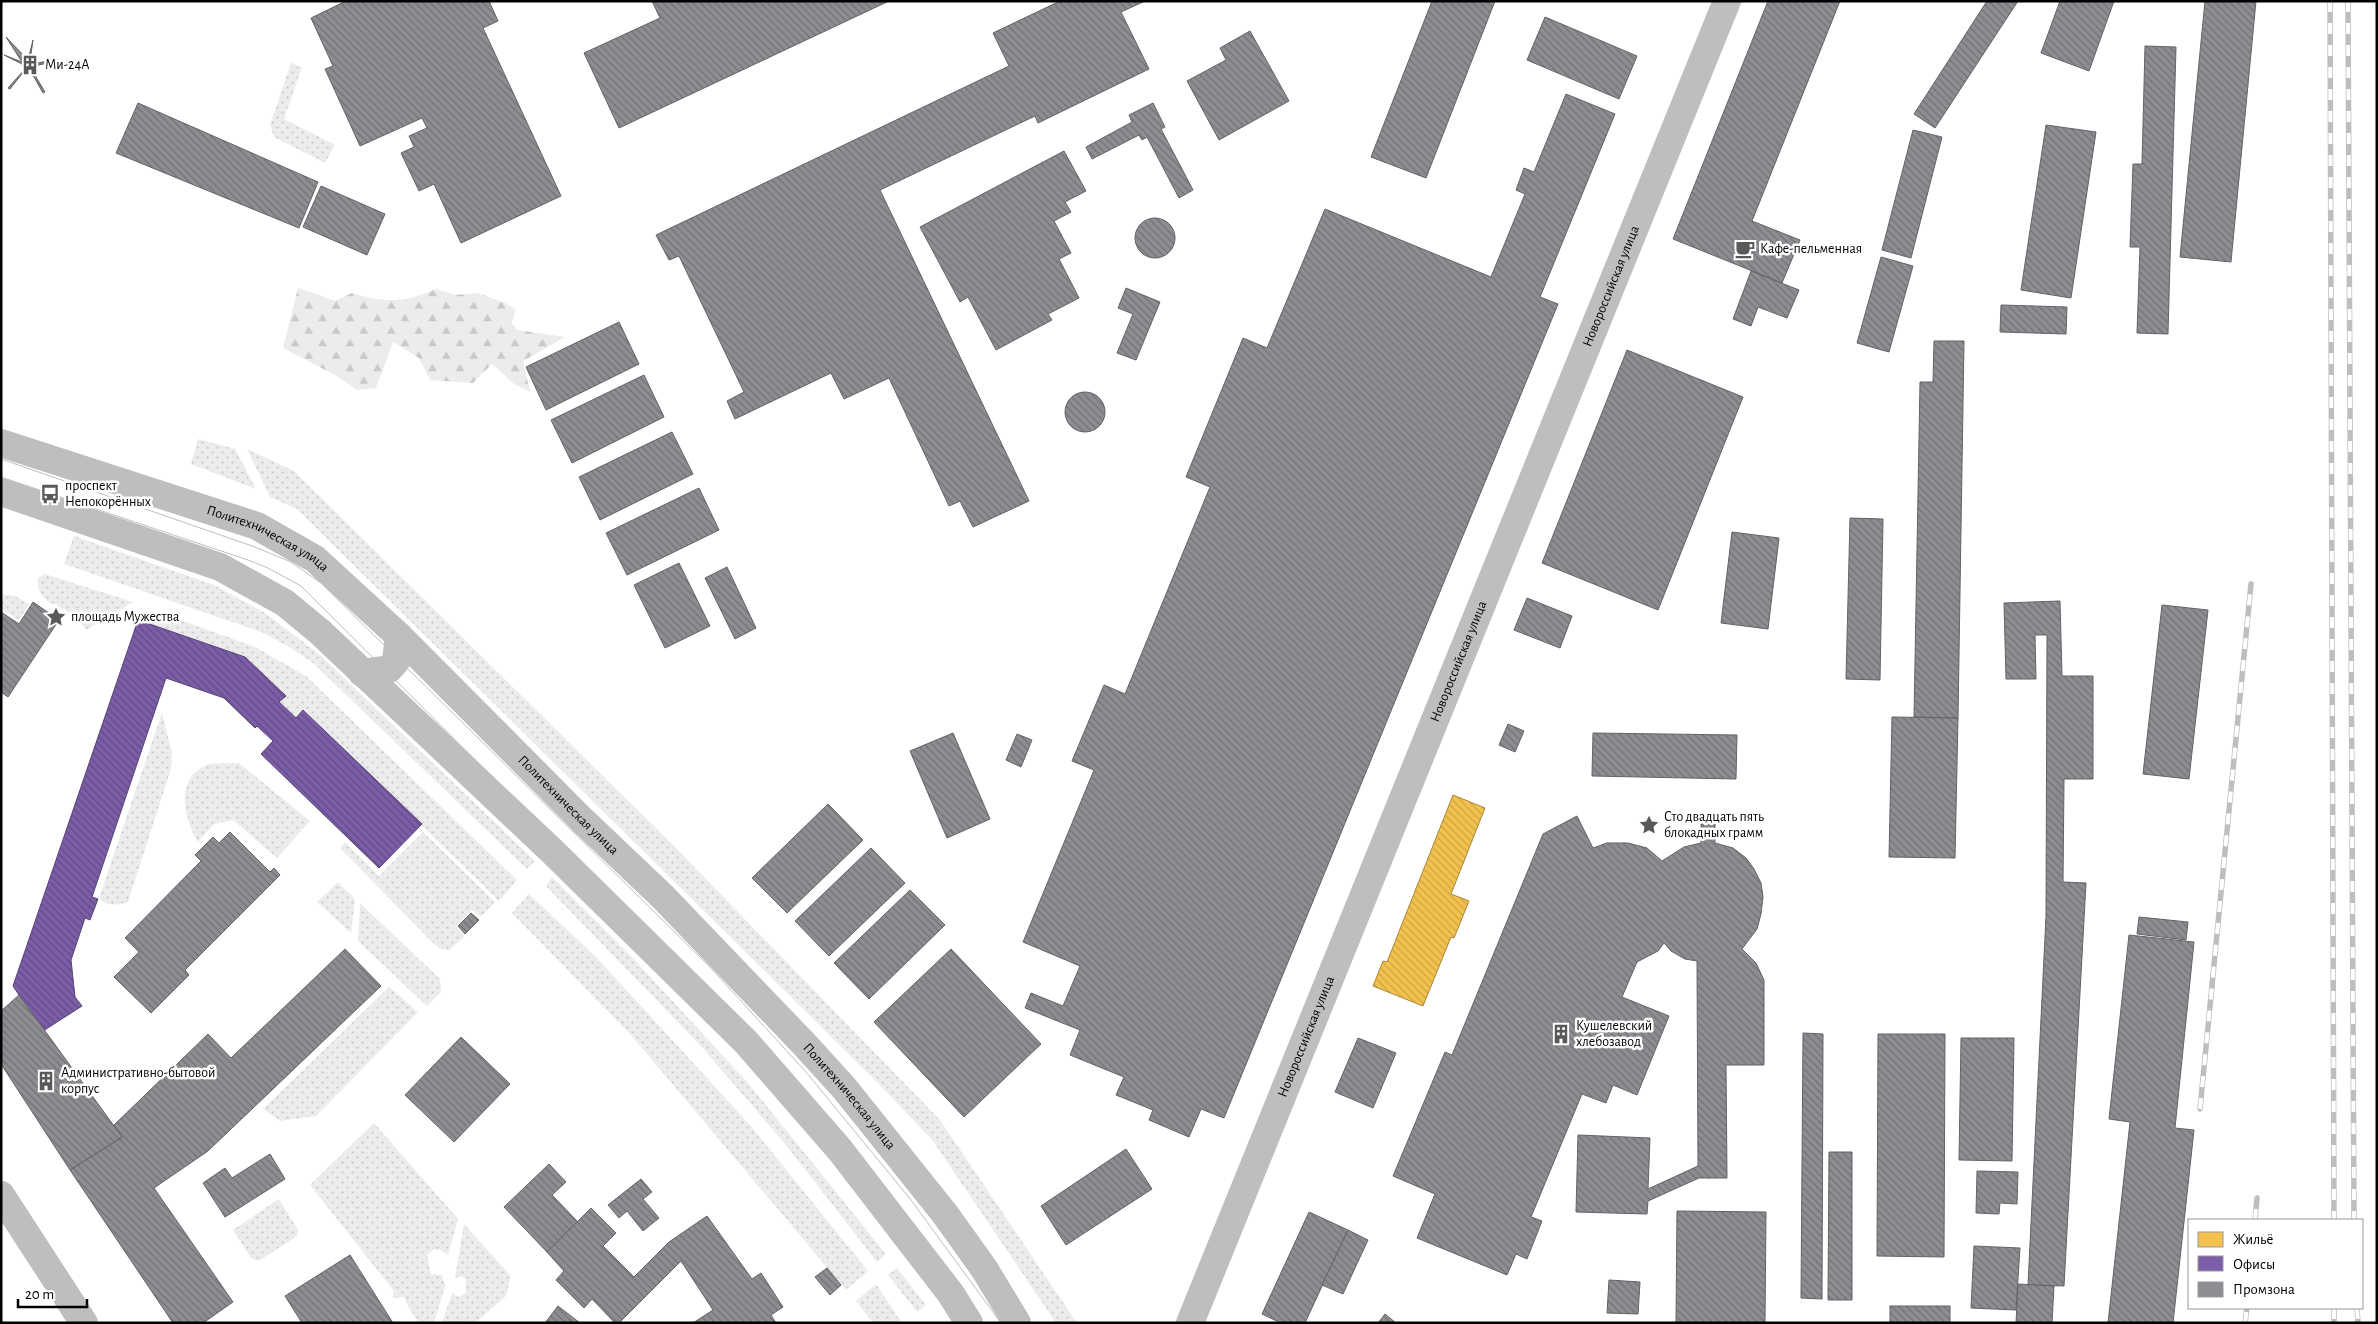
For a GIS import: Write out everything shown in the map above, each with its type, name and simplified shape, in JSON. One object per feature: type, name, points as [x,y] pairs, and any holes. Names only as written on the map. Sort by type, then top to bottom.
[{"type":"main road","name":"Новороссийская улица","points":[[1190,1323],[1727,1]]},
{"type":"main road","name":"Новороссийская улица","points":[[1204,1323],[1741,1]]},
{"type":"main road","name":"Политехническая улица","points":[[1,443],[257,526],[315,559],[399,636],[582,820],[663,897],[845,1089],[945,1214],[985,1270],[1017,1323]]},
{"type":"main road","points":[[1,492],[220,567],[285,604],[320,632],[554,853],[746,1042],[840,1150],[951,1294],[970,1323]]},
{"type":"main road","points":[[362,673],[389,669],[396,661],[399,636]]},
{"type":"main road","points":[[1,1195],[84,1323]]},
{"type":"green space","points":[[291,63],[302,67],[284,119],[335,145],[325,163],[274,137],[270,125]]},
{"type":"green space","points":[[298,288],[335,301],[352,293],[374,299],[394,300],[414,297],[436,289],[454,295],[478,293],[505,303],[516,310],[511,322],[517,330],[565,337],[523,361],[530,392],[513,383],[492,364],[473,383],[430,380],[419,358],[393,342],[376,388],[357,390],[335,375],[283,348]]},
{"type":"green space","points":[[198,439],[235,449],[256,489],[191,464]]},
{"type":"green space","points":[[247,449],[294,471],[674,846],[940,1120],[1077,1323],[1056,1323],[933,1141],[879,1084],[297,509],[270,497]]},
{"type":"green space","points":[[74,536],[214,585],[265,613],[319,654],[535,861],[527,869],[313,663],[264,633],[64,564]]},
{"type":"green space","points":[[45,574],[133,602],[86,630],[77,617],[50,602],[41,593],[38,587],[38,578]]},
{"type":"green space","points":[[3,595],[15,596],[29,604],[19,620],[1,609]]},
{"type":"green space","points":[[161,613],[255,647],[306,676],[517,880],[499,901],[304,710],[296,718],[279,702],[285,695],[245,657],[138,620]]},
{"type":"green space","points":[[162,713],[172,753],[171,769],[128,902],[117,904],[105,903],[99,898]]},
{"type":"green space","points":[[239,763],[310,821],[277,858],[233,820],[214,824],[198,842],[189,823],[186,812],[185,791],[195,773],[208,765]]},
{"type":"green space","points":[[423,832],[495,902],[481,917],[472,910],[456,927],[465,936],[449,950],[441,949],[433,943],[340,848],[345,842],[379,876]]},
{"type":"green space","points":[[552,877],[630,955],[748,1083],[886,1254],[877,1262],[786,1145],[700,1045],[546,886]]},
{"type":"green space","points":[[338,882],[355,899],[351,933],[317,902]]},
{"type":"green space","points":[[529,894],[597,958],[751,1126],[868,1271],[846,1290],[631,1035],[512,913]]},
{"type":"green space","points":[[360,903],[440,979],[441,992],[427,1006],[358,941]]},
{"type":"green space","points":[[389,987],[418,1012],[316,1116],[280,1121],[263,1109]]},
{"type":"green space","points":[[374,1123],[458,1219],[448,1255],[441,1250],[434,1249],[427,1255],[431,1274],[442,1275],[445,1286],[434,1323],[419,1323],[404,1297],[392,1298],[394,1291],[310,1185]]},
{"type":"green space","points":[[279,1199],[298,1230],[297,1236],[259,1261],[251,1258],[233,1230]]},
{"type":"green space","points":[[464,1224],[511,1276],[506,1296],[475,1323],[442,1323],[452,1293],[459,1297],[466,1293],[466,1280],[462,1276],[455,1278]]},
{"type":"green space","points":[[897,1268],[926,1305],[917,1312],[888,1275]]},
{"type":"green space","points":[[876,1284],[902,1323],[873,1323],[856,1301]]},
{"type":"building: Жильё","points":[[1453,795],[1485,808],[1451,894],[1469,901],[1454,938],[1451,937],[1423,1006],[1373,986],[1383,961],[1387,962]]},
{"type":"building: Офисы","points":[[138,620],[245,657],[286,696],[279,702],[296,718],[303,710],[422,824],[379,868],[261,754],[273,741],[257,726],[255,728],[224,698],[166,678],[92,897],[98,899],[90,920],[85,918],[71,960],[75,997],[82,1006],[43,1031],[13,986]]},
{"type":"building: Промзона","points":[[346,1],[489,1],[498,21],[483,28],[561,196],[461,243],[434,184],[419,191],[401,153],[414,147],[409,136],[427,128],[422,118],[360,146],[325,69],[333,66],[311,18]]},
{"type":"building: Промзона","points":[[652,1],[889,1],[619,128],[584,53],[660,18]]},
{"type":"building: Промзона","points":[[1060,1],[1145,1],[1121,12],[1149,69],[1038,123],[1035,116],[880,190],[1029,501],[973,527],[960,501],[949,506],[889,378],[844,399],[831,373],[735,419],[727,401],[744,392],[679,256],[669,260],[656,235],[1009,66],[993,33]]},
{"type":"building: Промзона","points":[[1432,1],[1495,1],[1426,178],[1371,157]]},
{"type":"building: Промзона","points":[[1768,1],[1840,1],[1752,221],[1800,240],[1782,283],[1673,239]]},
{"type":"building: Промзона","points":[[1987,1],[2018,1],[1935,128],[1914,114]]},
{"type":"building: Промзона","points":[[2060,1],[2114,1],[2089,71],[2041,53]]},
{"type":"building: Промзона","points":[[2205,1],[2256,1],[2231,262],[2180,257]]},
{"type":"building: Промзона","points":[[1545,17],[1637,56],[1619,99],[1527,60]]},
{"type":"building: Промзона","points":[[1250,31],[1289,101],[1219,140],[1187,81],[1226,60],[1220,48]]},
{"type":"building: Промзона","name":"Ми-24А","points":[[6,37],[28,60],[33,40],[30,61],[33,64],[57,59],[57,61],[34,66],[37,71],[36,77],[45,92],[43,93],[34,77],[25,70],[10,89],[8,88],[25,69],[22,64],[4,55],[22,62]]},
{"type":"building: Промзона","points":[[2145,46],[2176,47],[2168,334],[2137,333],[2140,247],[2130,247],[2133,164],[2142,164]]},
{"type":"building: Промзона","points":[[1566,94],[1615,114],[1540,297],[1558,304],[1224,1118],[1201,1109],[1189,1137],[1149,1120],[1153,1110],[1116,1095],[1124,1077],[1070,1055],[1080,1030],[1025,1008],[1031,993],[1063,1006],[1080,966],[1023,942],[1094,770],[1072,761],[1104,685],[1125,694],[1210,487],[1186,477],[1243,338],[1267,348],[1325,209],[1491,277],[1525,194],[1516,190],[1524,168],[1534,172]]},
{"type":"building: Промзона","points":[[138,103],[318,182],[299,228],[116,153]]},
{"type":"building: Промзона","points":[[1153,103],[1165,127],[1161,129],[1193,190],[1179,198],[1147,137],[1142,140],[1139,135],[1092,159],[1086,147],[1132,122],[1129,115]]},
{"type":"building: Промзона","points":[[2046,125],[2096,132],[2071,298],[2021,290]]},
{"type":"building: Промзона","points":[[1913,130],[1942,137],[1911,258],[1882,250]]},
{"type":"building: Промзона","points":[[1064,151],[1086,191],[1065,202],[1071,212],[1054,221],[1071,253],[1059,259],[1079,298],[1048,314],[1052,320],[996,350],[968,297],[960,302],[920,227]]},
{"type":"building: Промзона","points":[[321,186],[385,214],[367,255],[303,227]]},
{"type":"building: Промзона","points":[[1159,218],[1166,221],[1172,227],[1175,238],[1174,246],[1166,255],[1159,258],[1151,258],[1144,255],[1136,246],[1135,234],[1138,227],[1147,219]]},
{"type":"building: Промзона","points":[[1881,257],[1913,266],[1889,352],[1857,343]]},
{"type":"building: Промзона","points":[[1751,271],[1799,290],[1787,318],[1758,307],[1751,326],[1733,319]]},
{"type":"building: Промзона","points":[[1126,288],[1160,302],[1136,360],[1117,353],[1133,314],[1118,308]]},
{"type":"building: Промзона","points":[[2001,305],[2067,307],[2066,334],[2000,332]]},
{"type":"building: Промзона","points":[[619,322],[639,364],[546,410],[526,367]]},
{"type":"building: Промзона","points":[[1934,341],[1964,341],[1958,718],[1914,717],[1920,382],[1933,382]]},
{"type":"building: Промзона","points":[[1627,350],[1743,397],[1658,610],[1542,563]]},
{"type":"building: Промзона","points":[[644,375],[664,417],[572,463],[551,420]]},
{"type":"building: Промзона","points":[[1089,392],[1096,395],[1102,401],[1105,412],[1104,420],[1096,429],[1089,432],[1081,432],[1074,429],[1066,420],[1065,408],[1068,401],[1077,393]]},
{"type":"building: Промзона","points":[[672,432],[693,474],[600,520],[579,477]]},
{"type":"building: Промзона","points":[[699,488],[719,530],[627,575],[606,533]]},
{"type":"building: Промзона","points":[[1850,518],[1883,519],[1880,680],[1846,679]]},
{"type":"building: Промзона","points":[[1732,532],[1779,538],[1768,629],[1721,623]]},
{"type":"building: Промзона","points":[[679,563],[710,626],[665,648],[634,585]]},
{"type":"building: Промзона","points":[[727,567],[756,628],[735,639],[705,578]]},
{"type":"building: Промзона","points":[[1527,598],[1572,616],[1560,648],[1514,630]]},
{"type":"building: Промзона","points":[[2060,601],[2062,676],[2093,676],[2093,779],[2064,779],[2063,882],[2086,883],[2064,1286],[2028,1285],[2046,916],[2047,635],[2035,635],[2036,679],[2006,679],[2004,603]]},
{"type":"building: Промзона","points":[[33,602],[59,620],[8,697],[1,692],[1,612],[19,624]]},
{"type":"building: Промзона","points":[[2162,605],[2208,610],[2189,779],[2143,774]]},
{"type":"building: Промзона","points":[[1892,717],[1958,718],[1955,858],[1889,857]]},
{"type":"building: Промзона","points":[[1508,724],[1524,731],[1515,752],[1499,745]]},
{"type":"building: Промзона","points":[[953,733],[990,819],[947,838],[910,751]]},
{"type":"building: Промзона","points":[[1593,733],[1737,735],[1736,779],[1592,776]]},
{"type":"building: Промзона","points":[[1017,734],[1032,740],[1021,767],[1006,760]]},
{"type":"building: Промзона","points":[[828,804],[863,840],[787,913],[752,878]]},
{"type":"building: Промзона","name":"Кушелевский хлебозавод","points":[[1577,816],[1593,848],[1607,843],[1628,843],[1647,848],[1662,861],[1684,847],[1701,843],[1701,824],[1715,824],[1715,843],[1733,848],[1746,858],[1761,883],[1763,897],[1757,929],[1742,949],[1756,963],[1764,980],[1764,1065],[1726,1065],[1727,1178],[1699,1178],[1648,1201],[1647,1214],[1576,1212],[1578,1135],[1650,1138],[1648,1189],[1698,1166],[1697,961],[1685,959],[1671,951],[1664,943],[1658,951],[1637,962],[1622,997],[1669,1016],[1637,1095],[1613,1085],[1606,1103],[1582,1094],[1531,1217],[1542,1221],[1527,1259],[1516,1254],[1507,1275],[1417,1238],[1435,1194],[1393,1176],[1445,1052],[1452,1055],[1543,834]]},
{"type":"building: Промзона","points":[[230,832],[270,872],[274,868],[280,875],[185,970],[189,975],[151,1013],[114,977],[139,952],[125,938],[201,861],[195,855],[213,837],[219,843]]},
{"type":"building: Промзона","points":[[871,848],[905,883],[829,956],[795,921]]},
{"type":"building: Промзона","points":[[910,890],[945,925],[869,999],[834,963]]},
{"type":"building: Промзона","points":[[471,913],[479,920],[465,934],[458,926]]},
{"type":"building: Промзона","points":[[2139,917],[2188,922],[2186,940],[2137,934]]},
{"type":"building: Промзона","points":[[2129,935],[2194,942],[2175,1128],[2194,1130],[2173,1323],[2108,1323],[2130,1122],[2109,1119]]},
{"type":"building: Промзона","points":[[345,949],[381,986],[208,1151],[154,1188],[233,1302],[203,1323],[173,1323],[70,1170],[122,1137],[114,1125],[208,1034],[231,1058]]},
{"type":"building: Промзона","points":[[951,949],[1041,1044],[964,1117],[874,1022]]},
{"type":"building: Промзона","name":"Административно-бытовой корпус","points":[[19,995],[122,1137],[70,1170],[1,1064],[1,1011]]},
{"type":"building: Промзона","points":[[1803,1033],[1823,1034],[1822,1299],[1801,1298]]},
{"type":"building: Промзона","points":[[1878,1034],[1945,1034],[1944,1257],[1877,1256]]},
{"type":"building: Промзона","points":[[461,1037],[510,1084],[454,1142],[405,1095]]},
{"type":"building: Промзона","points":[[1358,1038],[1396,1053],[1373,1108],[1335,1092]]},
{"type":"building: Промзона","points":[[1961,1038],[2014,1038],[2012,1161],[1959,1160]]},
{"type":"building: Промзона","points":[[1126,1149],[1152,1189],[1066,1245],[1041,1206]]},
{"type":"building: Промзона","points":[[1829,1152],[1852,1152],[1852,1300],[1828,1300]]},
{"type":"building: Промзона","points":[[270,1154],[285,1179],[225,1217],[203,1183],[225,1168],[232,1178]]},
{"type":"building: Промзона","points":[[549,1164],[566,1182],[552,1195],[578,1222],[547,1252],[504,1207]]},
{"type":"building: Промзона","points":[[1977,1171],[2018,1172],[2017,1204],[2000,1203],[1999,1214],[1976,1213]]},
{"type":"building: Промзона","points":[[641,1179],[652,1192],[643,1199],[659,1218],[643,1231],[627,1211],[619,1218],[608,1205]]},
{"type":"building: Промзона","points":[[591,1208],[616,1233],[603,1246],[634,1277],[669,1242],[707,1216],[752,1279],[761,1273],[783,1307],[771,1315],[776,1323],[693,1323],[713,1310],[681,1261],[619,1323],[615,1323],[592,1299],[584,1308],[556,1280],[564,1271],[547,1252]]},
{"type":"building: Промзона","points":[[1677,1211],[1766,1212],[1765,1323],[1676,1323]]},
{"type":"building: Промзона","points":[[1309,1212],[1348,1230],[1305,1323],[1281,1323],[1262,1314]]},
{"type":"building: Промзона","points":[[1348,1230],[1368,1240],[1343,1294],[1322,1285]]},
{"type":"building: Промзона","points":[[1974,1246],[2020,1248],[2016,1310],[1971,1308]]},
{"type":"building: Промзона","points":[[350,1255],[393,1323],[302,1323],[285,1296]]},
{"type":"building: Промзона","points":[[827,1268],[841,1285],[830,1295],[815,1277]]},
{"type":"building: Промзона","points":[[1609,1280],[1640,1282],[1638,1314],[1607,1313]]},
{"type":"building: Промзона","points":[[2018,1284],[2054,1286],[2052,1323],[2016,1323]]},
{"type":"building: Промзона","points":[[558,1306],[580,1323],[545,1323]]},
{"type":"building: Промзона","points":[[1890,1306],[1950,1306],[1950,1323],[1890,1323]]},
{"type":"building: Промзона","points":[[1385,1314],[1396,1323],[1378,1323]]},
{"type":"tram line","points":[[1,459],[255,547],[291,562],[321,583],[708,965],[806,1072],[911,1200],[1001,1323]]},
{"type":"tram line","points":[[1,477],[248,560],[268,568],[301,586],[776,1060],[931,1253],[968,1302],[980,1323]]},
{"type":"railway","points":[[2330,1],[2334,1219]]},
{"type":"railway","points":[[2348,1],[2354,1219]]},
{"type":"railway","points":[[2200,1109],[2251,584]]},
{"type":"railway","points":[[2255,1219],[2257,1198]]},
{"type":"railway","points":[[2245,1323],[2247,1309]]},
{"type":"railway","points":[[2334,1309],[2334,1323]]},
{"type":"railway","points":[[2357,1309],[2358,1323]]},
{"type":"place","name":"Ми-24А","points":[[30,65]]},
{"type":"place","name":"Кафе-пельменная","points":[[1745,249]]},
{"type":"place","name":"проспект Непокорённых","points":[[50,494]]},
{"type":"place","name":"площадь Мужества","points":[[56,617]]},
{"type":"place","name":"Сто двадцать пять блокадных грамм","points":[[1649,825]]},
{"type":"place","name":"Кушелевский хлебозавод","points":[[1561,1034]]},
{"type":"place","name":"Административно-бытовой корпус","points":[[46,1081]]}]
